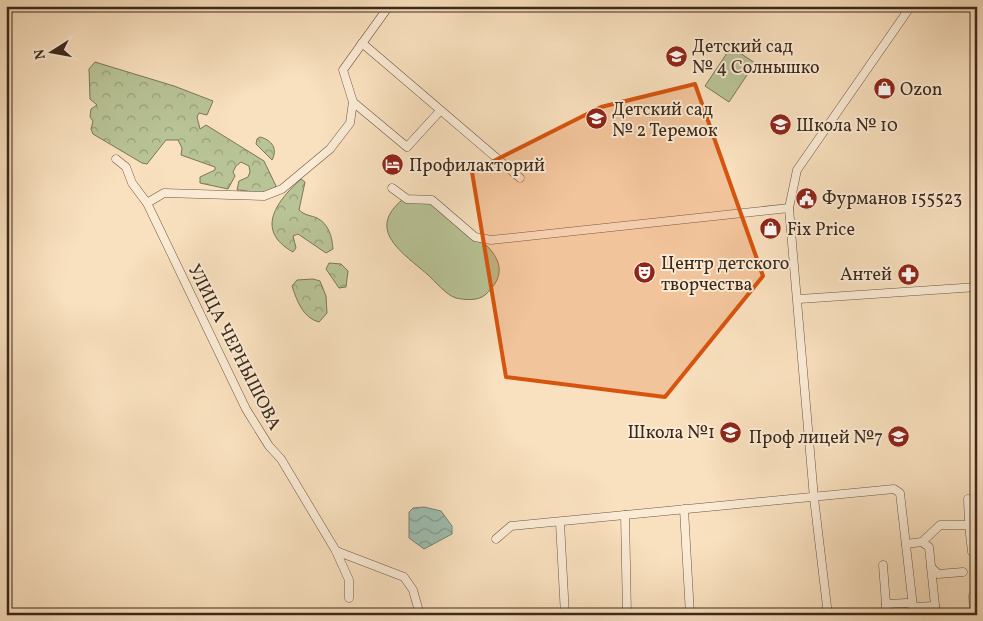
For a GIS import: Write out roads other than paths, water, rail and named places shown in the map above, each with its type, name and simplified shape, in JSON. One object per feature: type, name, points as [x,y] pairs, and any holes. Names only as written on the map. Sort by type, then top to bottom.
[{"type":"street","points":[[147,203],[164,193],[264,196],[290,184],[330,149],[350,123],[353,102],[343,70],[389,6]]},
{"type":"street","points":[[828,615],[814,498],[799,299],[789,208],[798,170],[810,150],[912,6]]},
{"type":"street","points":[[362,43],[520,178]]},
{"type":"street","points":[[353,102],[407,147],[440,111]]},
{"type":"street","name":"УЛИЦА ЧЕРНЫШОВА","points":[[116,159],[126,168],[132,183],[147,203],[246,409],[269,446],[281,459],[336,550],[349,580],[350,598]]},
{"type":"street","points":[[392,188],[407,199],[432,200],[475,236],[491,240],[789,208]]},
{"type":"street","points":[[799,299],[977,287]]},
{"type":"street","points":[[496,540],[511,526],[560,523],[684,509],[898,490],[914,609]]},
{"type":"street","points":[[968,499],[972,552]]},
{"type":"street","points":[[684,509],[690,615]]},
{"type":"street","points":[[625,515],[627,615]]},
{"type":"street","points":[[560,523],[565,615]]},
{"type":"street","points":[[906,544],[922,542],[940,525],[969,525]]},
{"type":"street","points":[[922,542],[929,547],[936,615]]},
{"type":"street","points":[[336,550],[404,577],[413,590],[420,615]]},
{"type":"street","points":[[883,566],[886,615]]},
{"type":"street","points":[[931,567],[938,574],[963,572]]},
{"type":"street","points":[[972,596],[974,615]]},
{"type":"street","points":[[886,604],[907,602],[914,609]]},
{"type":"street","points":[[914,609],[935,606]]},
{"type":"water","points":[[424,507],[441,511],[452,526],[452,534],[424,549],[409,538],[409,512],[413,508]]},
{"type":"place","name":"Детский сад № 4 Солнышко","points":[[676,56]]},
{"type":"place","name":"Ozon","points":[[884,89]]},
{"type":"place","name":"Детский сад № 2 Теремок","points":[[596,119]]},
{"type":"place","name":"Школа № 10","points":[[780,125]]},
{"type":"place","name":"Профилакторий","points":[[393,165]]},
{"type":"place","name":"Фурманов 155523","points":[[806,198]]},
{"type":"place","name":"Fix Price","points":[[771,229]]},
{"type":"place","name":"Центр детского творчества","points":[[645,273]]},
{"type":"place","name":"Антей","points":[[908,274]]},
{"type":"place","name":"Школа №1","points":[[731,432]]},
{"type":"place","name":"Проф лицей №7","points":[[899,437]]}]
